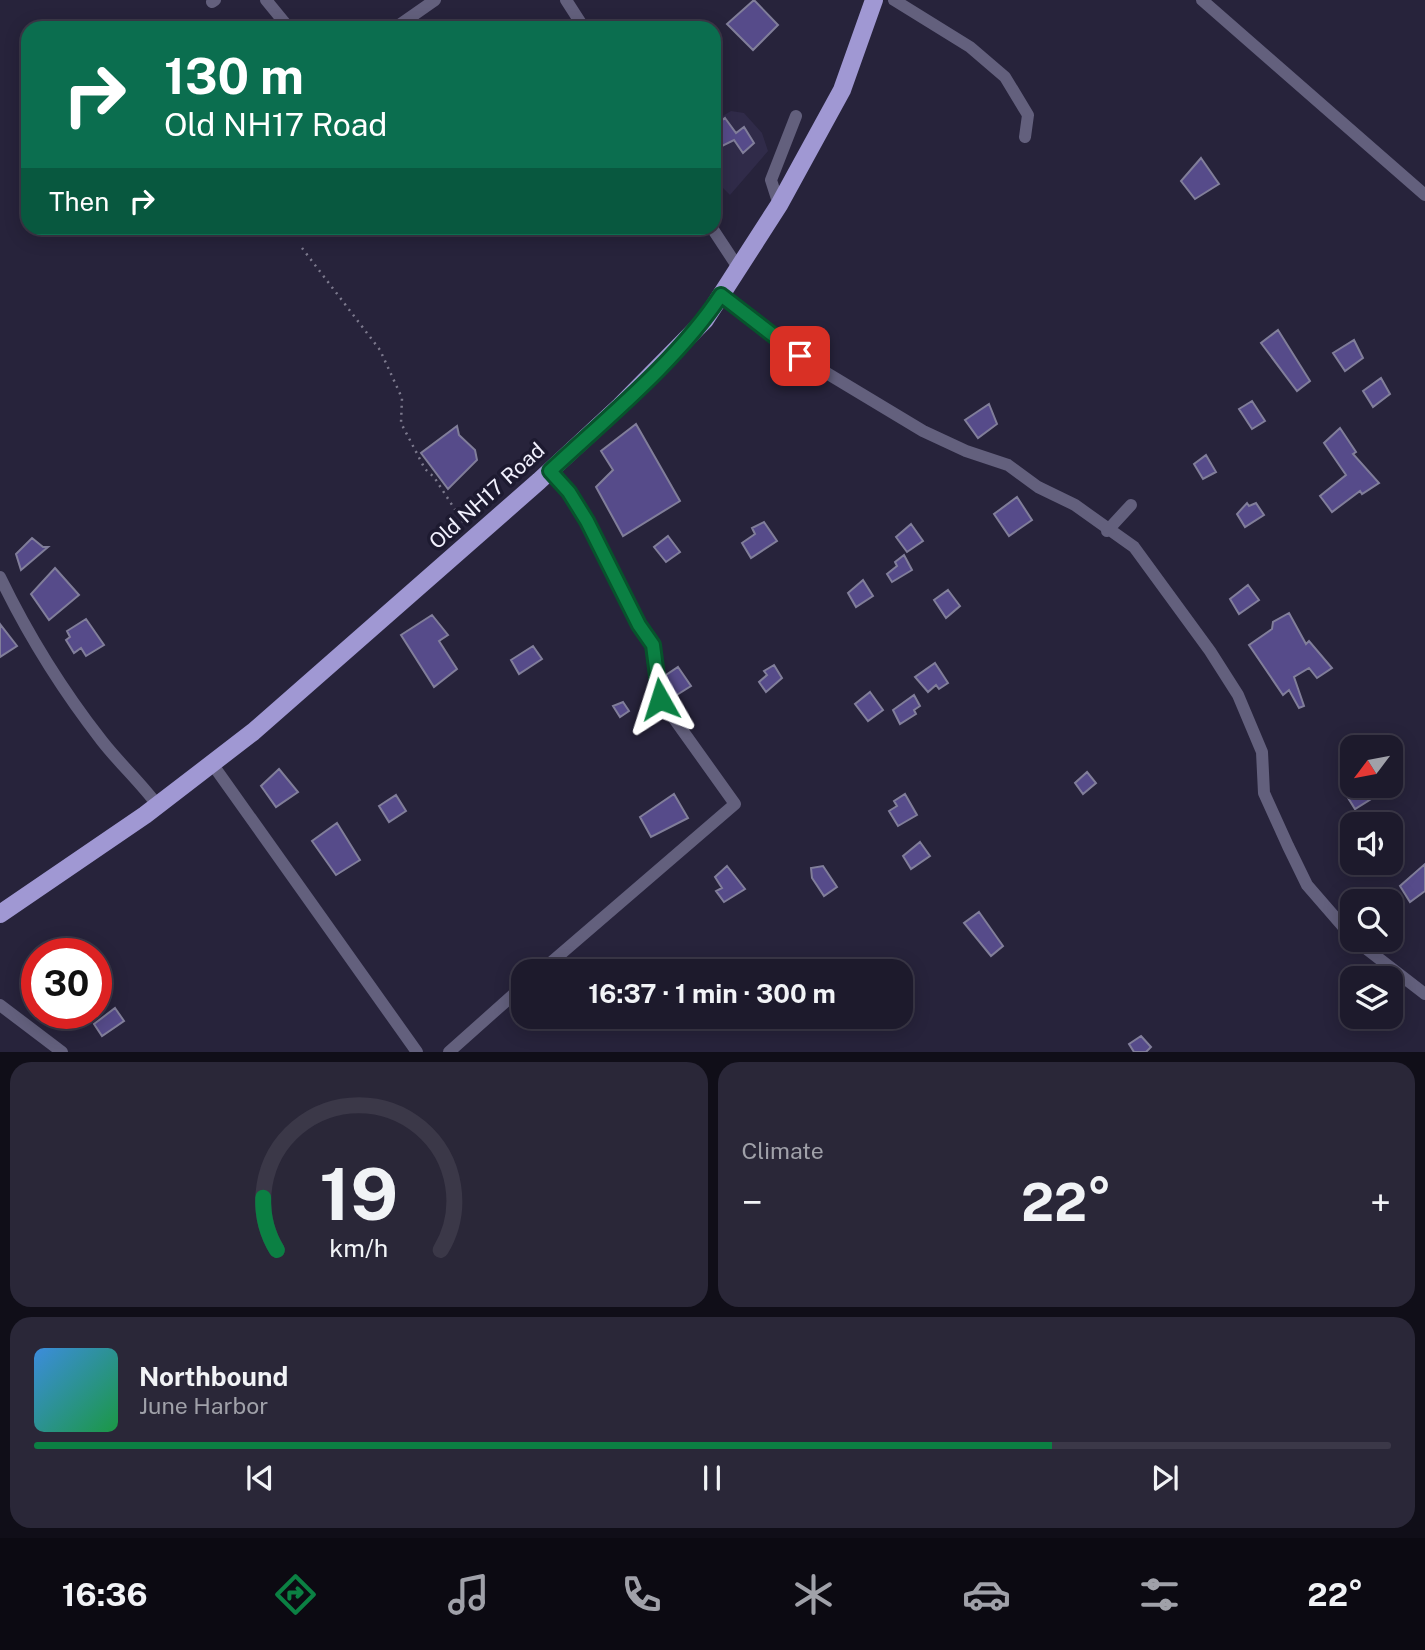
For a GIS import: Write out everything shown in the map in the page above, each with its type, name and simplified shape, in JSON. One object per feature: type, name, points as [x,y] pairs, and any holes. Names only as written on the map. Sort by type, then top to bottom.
[{"type":"main road","name":"Old NH17 Road","points":[[0,915],[213,765],[550,471],[620,406],[705,320],[779,205],[842,90],[874,0]]},
{"type":"street","points":[[266,0],[283,21]]},
{"type":"street","points":[[405,21],[435,0]]},
{"type":"street","points":[[566,0],[580,21]]},
{"type":"street","points":[[894,0],[970,47],[1005,77],[1028,115],[1025,137]]},
{"type":"street","points":[[1202,0],[1425,195]]},
{"type":"street","points":[[779,205],[771,180],[796,116]]},
{"type":"street","points":[[717,235],[738,268]]},
{"type":"street","points":[[721,295],[800,356],[923,431],[966,451],[1008,466],[1038,487],[1075,505],[1107,531],[1134,547],[1210,651],[1238,695],[1262,752],[1264,793],[1307,885],[1340,923]]},
{"type":"street","points":[[550,471],[569,492],[587,521],[639,625],[653,645],[660,699],[734,804],[555,959]]},
{"type":"street","points":[[1107,531],[1131,505]]},
{"type":"street","points":[[0,577],[67,692],[103,743],[132,772],[158,806]]},
{"type":"street","points":[[213,765],[416,1052]]},
{"type":"street","points":[[1371,952],[1425,994]]},
{"type":"street","points":[[449,1052],[511,996]]},
{"type":"street","points":[[0,1005],[61,1052]]},
{"type":"path","points":[[302,248],[380,350],[402,398],[401,423],[425,469],[434,477],[467,528]]},
{"type":"shaded area","points":[[731,111],[744,113],[762,133],[768,151],[730,195],[721,186],[721,117]]},
{"type":"building","points":[[754,0],[778,25],[753,50],[727,24]]},
{"type":"building","points":[[725,118],[736,133],[744,127],[754,143],[743,153],[734,140],[721,146],[721,121]]},
{"type":"building","points":[[1201,158],[1219,184],[1195,199],[1181,181]]},
{"type":"building","points":[[1278,330],[1310,381],[1297,391],[1261,343]]},
{"type":"building","points":[[1354,340],[1363,358],[1345,371],[1333,353]]},
{"type":"building","points":[[1381,378],[1390,394],[1373,407],[1363,391]]},
{"type":"building","points":[[1252,401],[1265,421],[1252,429],[1239,409]]},
{"type":"building","points":[[989,404],[997,424],[978,438],[965,420]]},
{"type":"building","points":[[636,424],[680,501],[623,536],[596,487],[613,470],[601,451]]},
{"type":"building","points":[[457,426],[459,435],[475,450],[477,460],[448,489],[421,453]]},
{"type":"building","points":[[1340,428],[1356,452],[1353,454],[1379,483],[1362,494],[1360,491],[1332,512],[1320,496],[1346,475],[1324,443]]},
{"type":"building","points":[[1206,455],[1216,472],[1203,479],[1194,464]]},
{"type":"building","points":[[1017,497],[1032,520],[1009,536],[994,514]]},
{"type":"building","points":[[1247,503],[1249,506],[1256,503],[1264,515],[1245,527],[1237,514]]},
{"type":"building","points":[[764,522],[777,541],[751,558],[742,543],[755,534],[752,528]]},
{"type":"building","points":[[911,524],[923,541],[907,552],[896,537]]},
{"type":"building","points":[[668,536],[680,552],[666,562],[654,547]]},
{"type":"building","points":[[32,538],[43,547],[48,547],[21,570],[16,554]]},
{"type":"building","points":[[904,555],[912,570],[892,582],[887,574],[897,566],[895,562]]},
{"type":"building","points":[[55,568],[79,595],[49,620],[31,594]]},
{"type":"building","points":[[863,580],[873,596],[856,607],[848,593]]},
{"type":"building","points":[[1248,585],[1259,600],[1239,614],[1230,599]]},
{"type":"building","points":[[948,590],[960,606],[946,618],[934,600]]},
{"type":"building","points":[[1289,613],[1306,644],[1309,641],[1332,668],[1317,678],[1309,668],[1294,677],[1304,706],[1299,708],[1289,690],[1283,695],[1249,645],[1272,629],[1273,622]]},
{"type":"building","points":[[432,615],[448,635],[439,641],[457,669],[434,687],[401,635]]},
{"type":"building","points":[[86,619],[104,645],[86,656],[81,648],[74,653],[66,640],[70,637],[67,631]]},
{"type":"building","points":[[0,624],[17,646],[0,657]]},
{"type":"building","points":[[533,646],[542,659],[519,674],[511,660]]},
{"type":"building","points":[[935,663],[948,683],[939,689],[936,685],[928,692],[915,677]]},
{"type":"building","points":[[774,665],[782,678],[766,692],[759,682],[767,675],[764,671]]},
{"type":"building","points":[[678,667],[691,686],[672,698],[666,675]]},
{"type":"building","points":[[870,692],[883,710],[868,721],[855,704]]},
{"type":"building","points":[[914,695],[920,706],[914,710],[916,714],[900,724],[893,710]]},
{"type":"building","points":[[623,702],[629,711],[620,717],[613,706]]},
{"type":"building","points":[[279,769],[298,792],[276,807],[261,786]]},
{"type":"building","points":[[1087,772],[1096,783],[1083,794],[1075,783]]},
{"type":"building","points":[[674,794],[688,818],[651,837],[640,817]]},
{"type":"building","points":[[905,794],[917,815],[898,826],[889,811],[897,806],[894,801]]},
{"type":"building","points":[[396,795],[406,811],[389,822],[379,806]]},
{"type":"building","points":[[1348,798],[1373,798],[1355,809]]},
{"type":"building","points":[[337,823],[360,860],[336,875],[312,841]]},
{"type":"building","points":[[920,842],[930,856],[911,869],[903,856]]},
{"type":"building","points":[[1425,864],[1425,891],[1410,902],[1400,886]]},
{"type":"building","points":[[727,866],[745,889],[724,902],[716,891],[722,888],[715,877]]},
{"type":"building","points":[[823,866],[837,887],[824,896],[812,878],[811,868]]},
{"type":"building","points":[[979,912],[1003,946],[991,956],[964,923]]},
{"type":"building","points":[[115,1008],[124,1021],[102,1036],[97,1029],[112,1029],[112,1010]]},
{"type":"building","points":[[1141,1036],[1151,1047],[1146,1052],[1134,1052],[1129,1044]]},
{"type":"route","points":[[660,699],[653,645],[639,625],[625,592],[602,554],[587,521],[569,492],[550,471],[620,406],[705,320],[721,295],[754,324],[800,356]]}]
